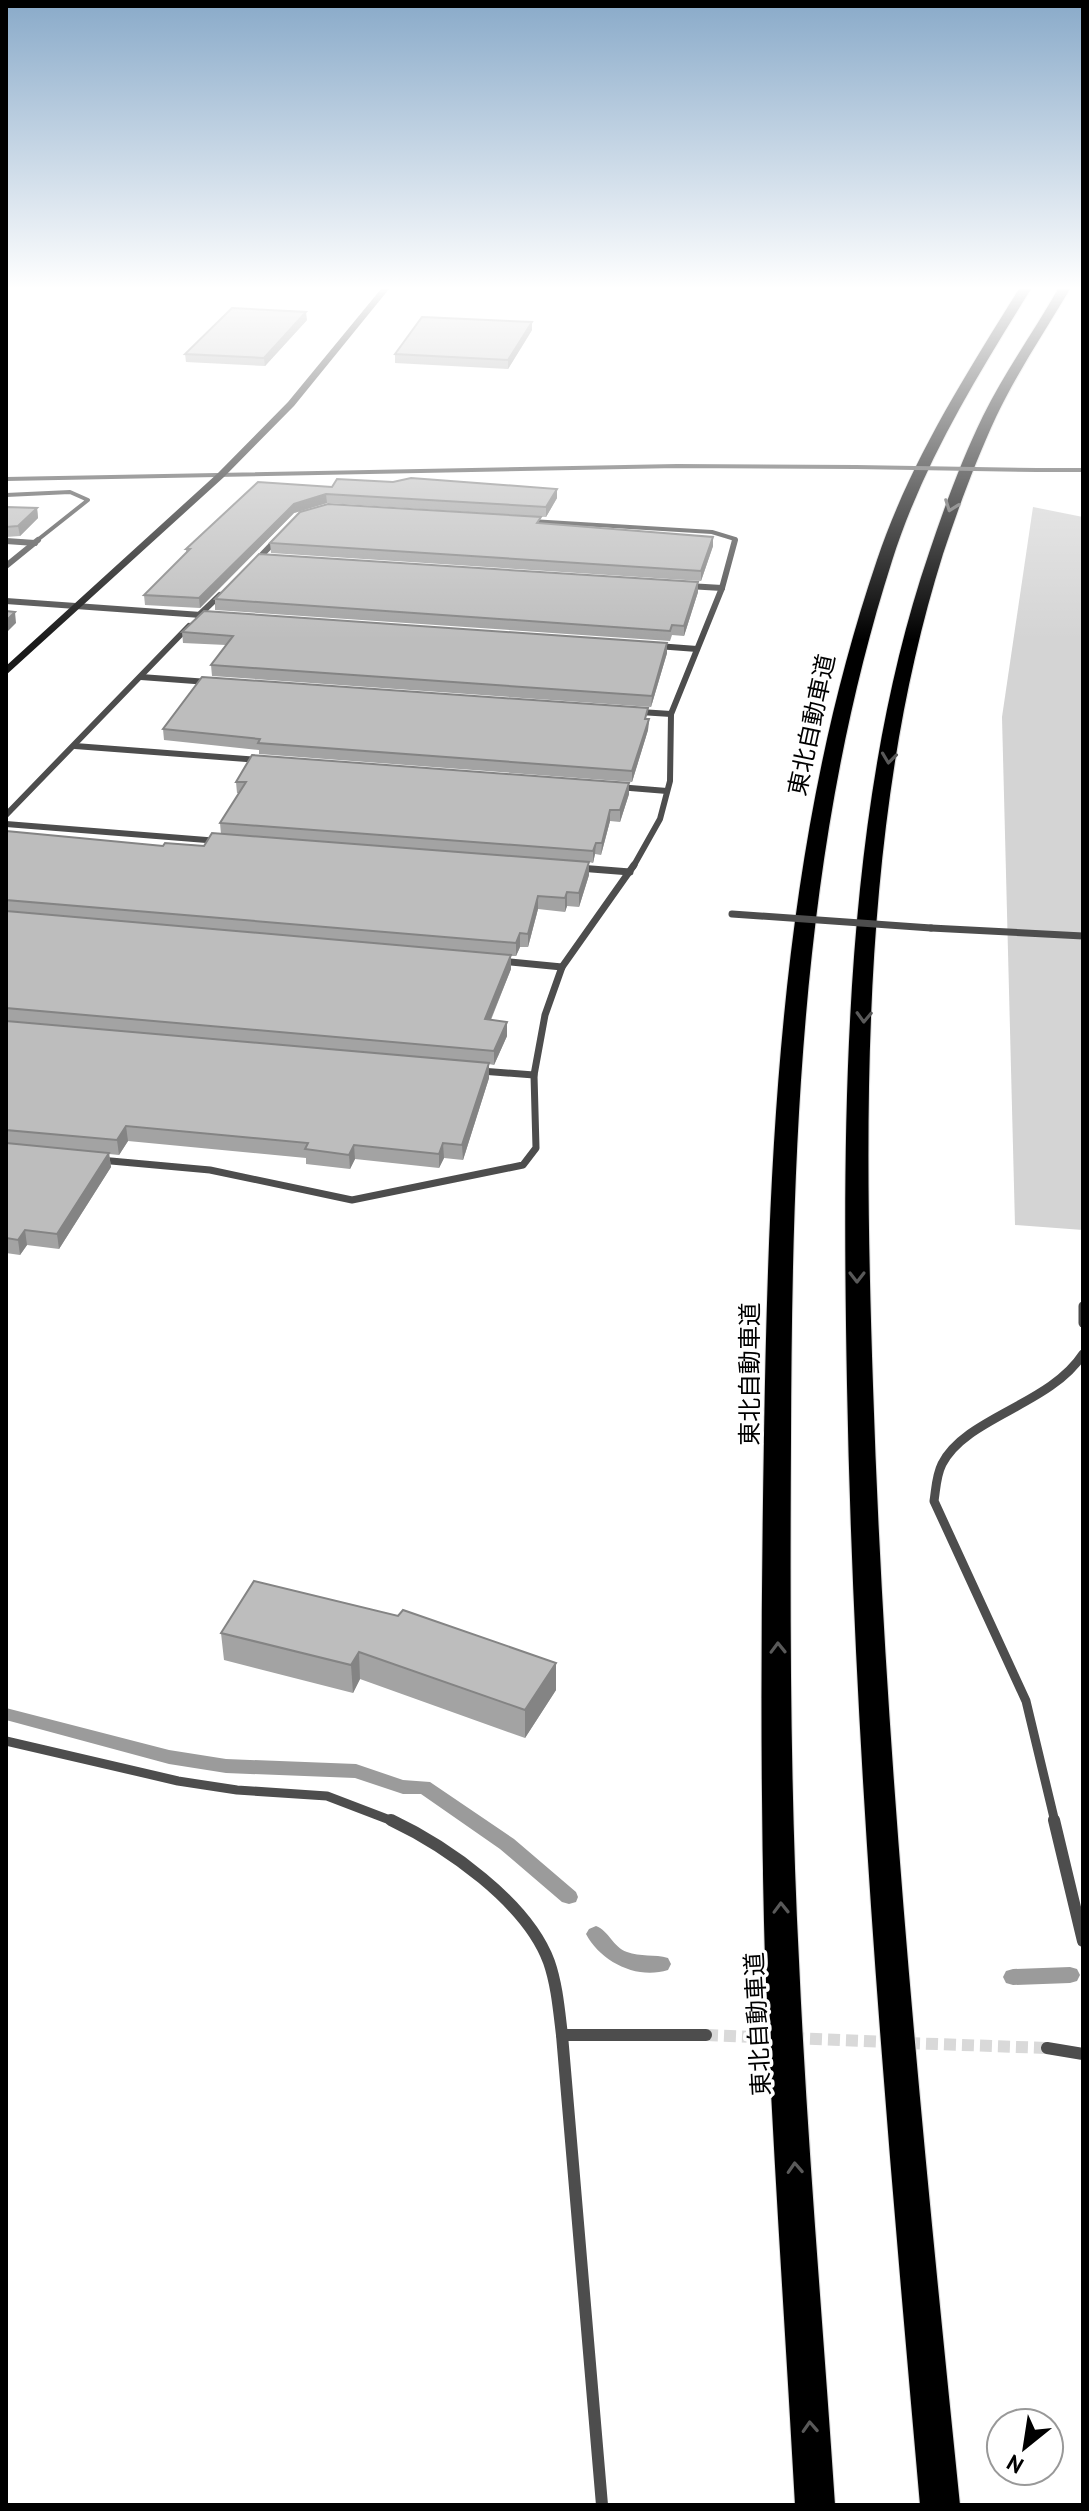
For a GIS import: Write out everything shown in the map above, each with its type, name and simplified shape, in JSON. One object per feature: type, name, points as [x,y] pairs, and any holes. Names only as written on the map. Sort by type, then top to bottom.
[{"type":"highway","name":"東北自動車道","points":[[815,2505],[782,1958],[777,1573],[781,1240],[804,930],[836,724],[885,557],[908,496],[950,406]]},
{"type":"highway","points":[[940,2505],[888,1962],[866,1578],[857,1270],[867,936],[892,731],[932,561],[953,501],[996,406]]},
{"type":"street","points":[[6,672],[221,475],[289,406]]},
{"type":"street","points":[[6,479],[677,466],[1083,470]]},
{"type":"street","points":[[6,495],[70,492],[88,500],[6,566]]},
{"type":"street","points":[[84,1158],[210,1170],[360,1200],[523,1165],[536,1148],[534,1075],[545,1015],[562,967],[630,872],[660,819],[667,791],[671,714],[722,588],[735,539],[726,534],[528,520]]},
{"type":"street","points":[[250,567],[288,527]]},
{"type":"street","points":[[6,541],[35,543]]},
{"type":"street","points":[[260,558],[276,559]]},
{"type":"street","points":[[674,585],[722,588]]},
{"type":"street","points":[[6,815],[230,586]]},
{"type":"street","points":[[6,601],[215,616]]},
{"type":"street","points":[[650,646],[697,649]]},
{"type":"street","points":[[141,677],[219,683]]},
{"type":"street","points":[[624,711],[671,714]]},
{"type":"street","points":[[75,746],[262,760]]},
{"type":"street","points":[[605,786],[667,791]]},
{"type":"street","points":[[6,824],[223,841]]},
{"type":"street","points":[[567,867],[630,872]]},
{"type":"street","points":[[732,914],[1083,936]]},
{"type":"street","points":[[499,961],[562,967]]},
{"type":"street","points":[[472,1070],[534,1075]]},
{"type":"street","points":[[1083,1306],[1083,1323]]},
{"type":"street","points":[[1083,1354],[1070,1375],[980,1429],[945,1459],[938,1474],[934,1501],[1026,1701],[1083,1941]]},
{"type":"street","points":[[6,1741],[99,1767],[240,1790],[337,1799],[403,1828],[458,1861],[510,1904],[529,1927],[546,1953],[562,2035],[602,2505]]},
{"type":"street","points":[[562,2035],[706,2035]]},
{"type":"street","points":[[1047,2048],[1083,2054]]},
{"type":"shaded area","points":[[1033,507],[1083,517],[1083,1230],[1015,1225],[1002,717]]},
{"type":"building","points":[[411,478],[557,489],[546,507],[326,494],[294,504],[199,598],[144,595],[190,549],[186,549],[258,482],[332,487],[337,479],[393,482]]},
{"type":"building","points":[[328,504],[541,517],[537,523],[713,537],[701,571],[270,543],[300,512]]},
{"type":"building","points":[[6,507],[37,508],[18,526],[6,527]]},
{"type":"building","points":[[259,554],[698,582],[684,626],[672,625],[670,631],[215,599]]},
{"type":"building","points":[[6,611],[15,612],[6,621]]},
{"type":"building","points":[[204,611],[667,643],[652,696],[211,665],[233,636],[182,632]]},
{"type":"building","points":[[202,677],[648,708],[645,719],[649,719],[632,771],[258,743],[260,739],[163,729]]},
{"type":"building","points":[[252,755],[629,783],[620,810],[610,810],[602,843],[596,843],[593,851],[220,823],[246,782],[236,782]]},
{"type":"building","points":[[6,831],[163,846],[165,843],[204,846],[212,833],[589,862],[579,893],[567,892],[565,898],[538,896],[528,934],[520,933],[516,943],[6,900]]},
{"type":"building","points":[[6,911],[511,955],[485,1019],[507,1022],[494,1051],[6,1008]]},
{"type":"building","points":[[6,1021],[489,1063],[462,1145],[443,1143],[439,1154],[354,1145],[349,1155],[305,1149],[308,1143],[126,1126],[117,1140],[6,1130]]},
{"type":"building","points":[[6,1143],[109,1153],[57,1234],[25,1230],[18,1240],[6,1238]]},
{"type":"building","points":[[254,1581],[398,1616],[403,1610],[556,1663],[525,1710],[359,1652],[351,1665],[221,1633]]},
{"type":"waterway","points":[[6,1714],[169,1757],[226,1766],[356,1771],[403,1787],[424,1787],[507,1844],[569,1897]]},
{"type":"waterway","points":[[596,1934],[616,1956],[640,1963],[661,1964]]},
{"type":"waterway","points":[[1013,1977],[1070,1975]]},
{"type":"tunnel","points":[[706,2035],[778,2038]]},
{"type":"tunnel","points":[[792,2038],[890,2042]]},
{"type":"tunnel","points":[[908,2043],[1047,2048]]}]
